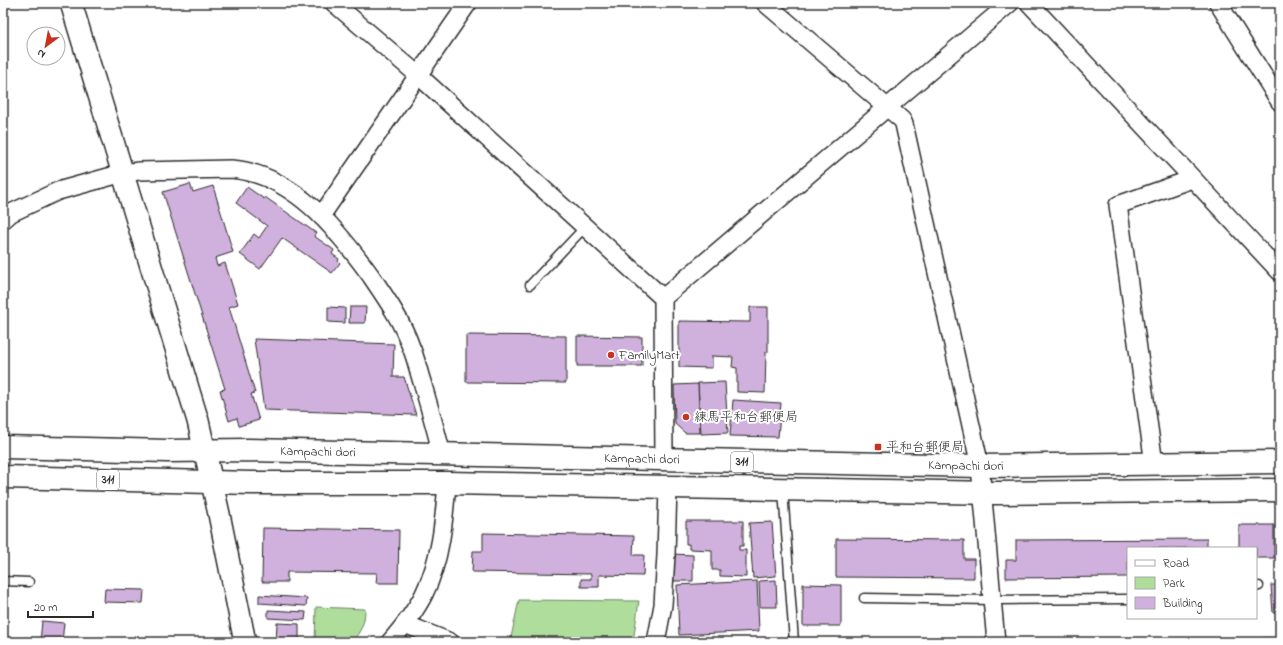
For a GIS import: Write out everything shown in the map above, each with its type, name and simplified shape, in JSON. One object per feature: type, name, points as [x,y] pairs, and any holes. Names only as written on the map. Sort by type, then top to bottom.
[{"type":"main road","name":"Kampachi dori","points":[[3,447],[168,451],[442,454],[980,466],[1280,462]]},
{"type":"main road","name":"Kampachi dori","points":[[3,477],[212,482],[447,483],[983,493],[1280,490]]},
{"type":"street","points":[[71,3],[196,414],[212,482],[245,642]]},
{"type":"street","points":[[334,3],[418,75],[663,298],[664,460]]},
{"type":"street","points":[[321,216],[468,3]]},
{"type":"street","points":[[765,3],[902,120],[904,124],[980,466],[996,642]]},
{"type":"street","points":[[663,298],[1010,3]]},
{"type":"street","points":[[1029,3],[1280,272]]},
{"type":"street","points":[[1218,3],[1280,102]]},
{"type":"street","points":[[3,220],[11,213],[58,191],[123,173],[147,171],[242,170],[280,184],[301,199],[335,230],[383,294],[404,329],[412,348],[442,454]]},
{"type":"street","points":[[1154,464],[1118,205],[1192,179]]},
{"type":"street","points":[[390,642],[406,624],[424,594],[435,564],[444,518],[447,483]]},
{"type":"street","points":[[656,642],[663,605],[668,487]]},
{"type":"street","points":[[406,624],[450,642]]},
{"type":"lane","points":[[530,285],[585,227]]},
{"type":"lane","points":[[783,489],[794,642]]},
{"type":"lane","points":[[3,581],[29,582]]},
{"type":"lane","points":[[864,598],[993,600],[1127,599]]},
{"type":"green space","points":[[519,600],[639,601],[633,642],[510,642]]},
{"type":"green space","points":[[316,607],[365,609],[362,627],[352,642],[315,642]]},
{"type":"building","points":[[190,184],[193,192],[213,186],[233,252],[215,258],[217,266],[225,263],[238,304],[229,307],[255,393],[251,394],[259,420],[239,426],[237,418],[229,421],[220,390],[225,389],[163,192]]},
{"type":"building","points":[[247,187],[264,199],[265,197],[316,233],[314,236],[334,250],[332,254],[339,259],[338,261],[340,263],[332,273],[282,238],[260,269],[240,254],[254,234],[259,238],[267,226],[236,203]]},
{"type":"building","points":[[328,307],[345,308],[345,323],[328,322]]},
{"type":"building","points":[[350,307],[366,307],[365,323],[349,323]]},
{"type":"building","points":[[750,307],[768,307],[768,352],[766,352],[765,393],[737,392],[737,368],[732,367],[733,357],[712,356],[712,368],[679,367],[679,321],[750,322]]},
{"type":"building","points":[[466,335],[566,336],[566,383],[466,382]]},
{"type":"building","points":[[577,336],[642,337],[642,366],[577,366]]},
{"type":"building","points":[[254,339],[394,344],[393,377],[404,377],[416,415],[264,410]]},
{"type":"building","points":[[725,382],[728,433],[701,434],[698,383]]},
{"type":"building","points":[[698,384],[700,433],[685,433],[675,424],[674,385]]},
{"type":"building","points":[[733,400],[781,403],[778,437],[730,436]]},
{"type":"building","points":[[686,521],[743,521],[743,546],[739,546],[739,550],[746,550],[746,577],[720,576],[720,570],[712,570],[712,550],[689,549],[689,544],[686,544]]},
{"type":"building","points":[[772,522],[776,576],[753,578],[749,523]]},
{"type":"building","points":[[1239,525],[1274,525],[1274,558],[1257,558],[1257,547],[1239,547]]},
{"type":"building","points":[[263,528],[399,530],[398,583],[376,583],[377,573],[287,572],[287,582],[262,582]]},
{"type":"building","points":[[483,533],[634,536],[633,555],[644,555],[643,576],[599,575],[599,587],[581,587],[581,579],[591,579],[591,574],[472,572],[473,551],[483,551]]},
{"type":"building","points":[[836,539],[964,540],[964,559],[974,559],[974,578],[836,577]]},
{"type":"building","points":[[1207,539],[1207,547],[1127,547],[1127,577],[1006,578],[1006,560],[1016,560],[1016,540]]},
{"type":"building","points":[[672,554],[693,555],[693,581],[671,581]]},
{"type":"building","points":[[776,580],[777,607],[760,607],[759,581]]},
{"type":"building","points":[[757,581],[759,631],[679,635],[677,585]]},
{"type":"building","points":[[803,584],[841,585],[841,626],[803,626]]},
{"type":"building","points":[[1271,585],[1280,585],[1280,613],[1273,613]]},
{"type":"building","points":[[105,589],[144,590],[143,603],[104,602]]},
{"type":"building","points":[[259,595],[307,598],[306,606],[259,603]]},
{"type":"building","points":[[268,610],[306,612],[305,620],[268,618]]},
{"type":"building","points":[[42,621],[64,623],[62,642],[40,642]]},
{"type":"building","points":[[277,623],[299,624],[299,642],[276,642]]},
{"type":"building","points":[[1263,638],[1280,638],[1280,642],[1263,642]]},
{"type":"building","points":[[1223,640],[1223,642],[1023,642],[1023,641]]},
{"type":"place","name":"FamilyMart","points":[[611,355]]},
{"type":"place","name":"練馬平和台郵便局","points":[[686,417]]},
{"type":"place","name":"平和台郵便局","points":[[878,447]]}]
